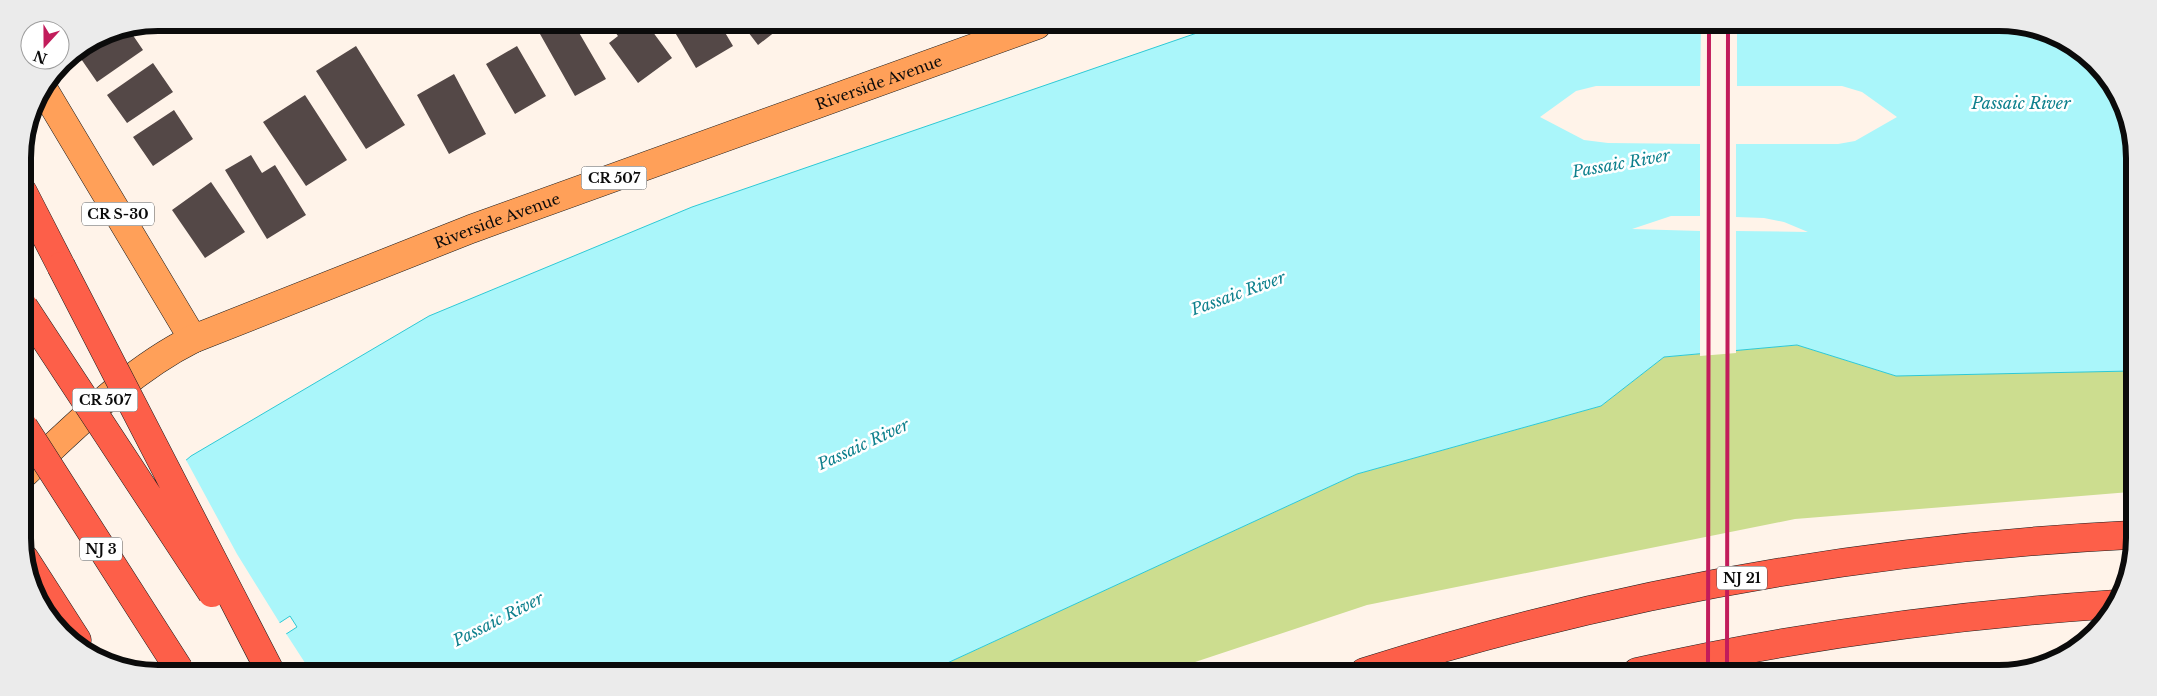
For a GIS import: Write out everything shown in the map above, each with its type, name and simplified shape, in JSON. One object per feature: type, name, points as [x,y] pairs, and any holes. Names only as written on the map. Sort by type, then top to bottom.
[{"type":"highway","points":[[32,209],[267,665]]},
{"type":"highway","points":[[32,319],[259,665]]},
{"type":"highway","name":"NJ 3","points":[[31,438],[176,665]]},
{"type":"highway","name":"NJ 21","points":[[1389,664],[1448,646],[1557,617],[1731,580],[1914,552],[2019,542],[2126,535]]},
{"type":"highway","points":[[38,580],[70,629]]},
{"type":"highway","points":[[1675,664],[1868,629],[2011,612],[2106,605]]},
{"type":"main road","name":"Riverside Avenue","points":[[31,467],[137,373],[174,348],[194,339],[471,229],[1019,32]]},
{"type":"main road","name":"CR S-30","points":[[48,96],[194,339]]},
{"type":"green space","points":[[1797,345],[1896,376],[2126,371],[2126,492],[1795,519],[1367,605],[1188,664],[944,665],[1357,474],[1601,406],[1664,357]]},
{"type":"water","name":"Passaic River","points":[[1201,31],[2016,32],[2048,41],[2076,57],[2094,74],[2113,102],[2119,117],[2125,141],[2126,158],[2126,371],[1896,376],[1797,345],[1664,357],[1601,406],[1357,474],[944,665],[238,665],[297,627],[290,616],[215,665],[141,664],[107,654],[44,594],[40,584],[191,456],[429,316],[692,207]]},
{"type":"pier","points":[[1701,31],[1737,31],[1737,86],[1842,86],[1862,92],[1897,117],[1855,141],[1838,144],[1736,144],[1736,217],[1764,218],[1784,222],[1808,232],[1736,231],[1736,353],[1700,356],[1700,231],[1632,229],[1671,216],[1700,216],[1700,144],[1608,143],[1584,140],[1540,117],[1576,91],[1596,86],[1700,86]]},
{"type":"pier","points":[[185,458],[237,554],[281,625],[219,665],[141,664],[109,655],[81,639],[63,622],[44,594],[39,582]]},
{"type":"pier","points":[[285,632],[306,665],[234,665]]},
{"type":"building","points":[[544,32],[579,32],[606,79],[575,96],[540,34]]},
{"type":"building","points":[[615,32],[653,32],[672,58],[638,83],[609,43],[618,36]]},
{"type":"building","points":[[675,32],[725,32],[733,46],[696,68]]},
{"type":"building","points":[[748,32],[775,32],[758,45]]},
{"type":"building","points":[[132,34],[143,50],[97,82],[81,58],[102,44]]},
{"type":"building","points":[[356,46],[405,125],[366,149],[316,71]]},
{"type":"building","points":[[517,46],[546,96],[515,114],[486,64]]},
{"type":"building","points":[[153,63],[173,92],[127,123],[107,95]]},
{"type":"building","points":[[454,74],[486,134],[449,154],[417,95]]},
{"type":"building","points":[[305,95],[347,160],[306,186],[263,122]]},
{"type":"building","points":[[174,110],[193,139],[153,166],[133,137]]},
{"type":"building","points":[[251,155],[262,173],[275,165],[306,215],[267,239],[225,170]]},
{"type":"building","points":[[211,182],[245,232],[205,258],[172,210]]},
{"type":"railway","points":[[1708,664],[1709,31]]},
{"type":"railway","points":[[1727,664],[1728,31]]}]
